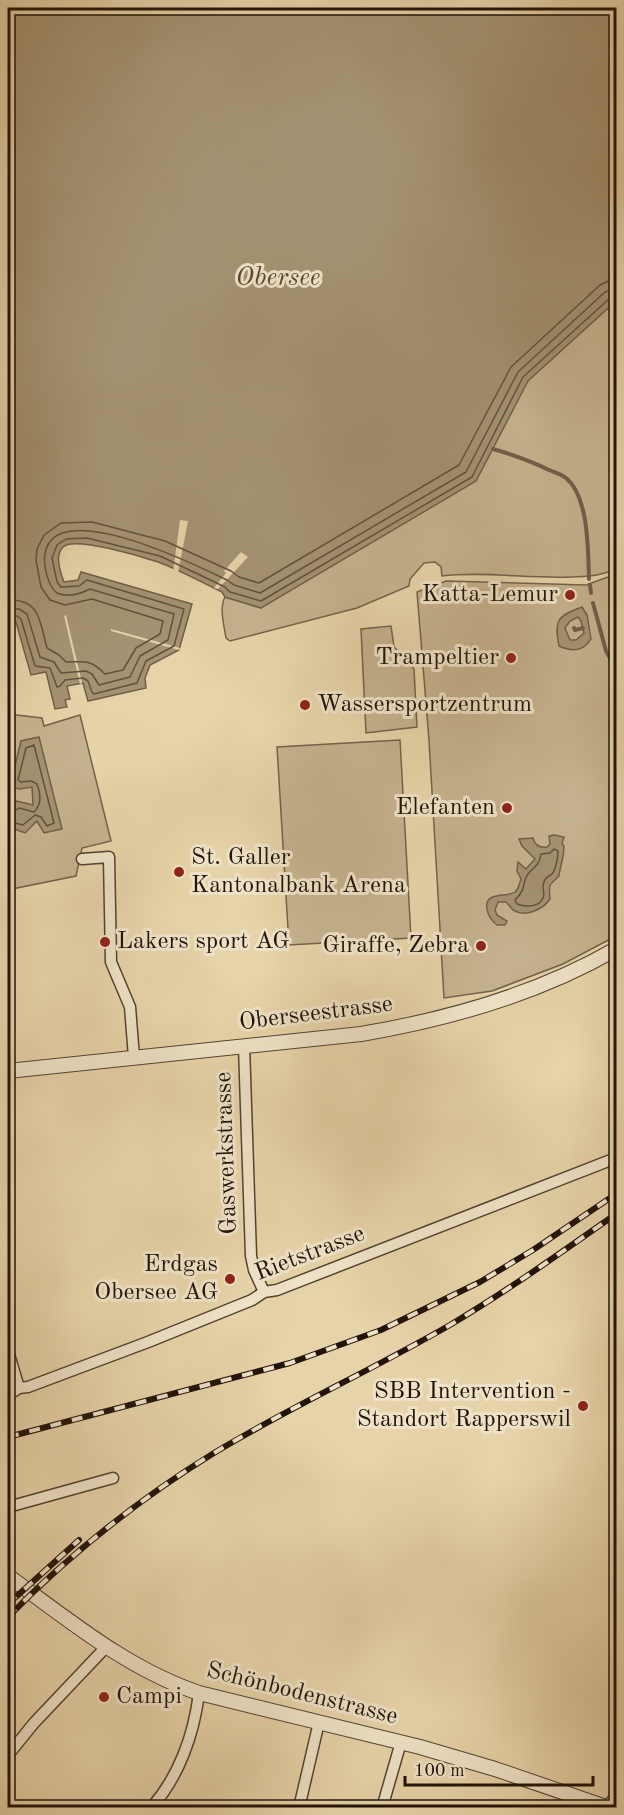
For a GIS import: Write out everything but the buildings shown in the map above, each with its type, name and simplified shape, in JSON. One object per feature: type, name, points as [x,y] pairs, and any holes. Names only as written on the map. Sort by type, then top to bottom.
[{"type":"main road","points":[[609,1808],[616,1802]]},
{"type":"street","points":[[82,859],[109,857],[111,962],[130,1007],[134,1057]]},
{"type":"street","name":"Oberseestrasse","points":[[8,1071],[361,1034],[441,1018],[567,975],[616,949]]},
{"type":"street","name":"Gaswerkstrasse","points":[[244,1046],[251,1256],[254,1270],[264,1292]]},
{"type":"street","name":"Rietstrasse","points":[[8,1395],[19,1388],[28,1387],[148,1342],[252,1300],[264,1292],[277,1290],[616,1158]]},
{"type":"street","points":[[8,1351],[19,1388]]},
{"type":"street","points":[[8,1507],[113,1478]]},
{"type":"street","name":"Schönbodenstrasse","points":[[8,1576],[148,1673],[173,1684],[199,1693],[401,1742],[495,1769],[609,1808]]},
{"type":"street","points":[[8,1755],[31,1726],[107,1646]]},
{"type":"street","points":[[151,1808],[168,1786],[183,1755],[189,1739],[199,1693]]},
{"type":"street","points":[[299,1808],[319,1722]]},
{"type":"street","points":[[382,1808],[401,1742]]},
{"type":"street","points":[[559,1791],[569,1808]]},
{"type":"shaded area","points":[[616,159],[616,569],[589,576],[572,577],[474,574],[442,576],[441,567],[435,562],[424,563],[410,579],[409,586],[357,608],[230,641],[226,638],[222,611],[225,597],[261,608]]},
{"type":"shaded area","points":[[616,574],[616,936],[563,964],[492,991],[444,998],[429,740],[417,592],[446,581],[586,585]]},
{"type":"shaded area","points":[[391,626],[394,647],[414,669],[417,727],[366,733],[361,629]]},
{"type":"shaded area","points":[[8,714],[42,718],[44,726],[80,715],[111,841],[82,848],[76,876],[12,889],[8,898]]},
{"type":"shaded area","points":[[400,740],[411,938],[289,945],[277,747]]},
{"type":"water","name":"Obersee","points":[[8,8],[616,8],[616,301],[528,381],[476,481],[261,608],[225,597],[222,592],[150,559],[81,544],[70,544],[63,547],[59,559],[64,582],[78,580],[81,572],[192,604],[179,650],[150,665],[145,678],[146,688],[88,701],[83,683],[67,686],[70,699],[65,700],[67,707],[55,709],[46,672],[31,675],[16,622],[8,623]]},
{"type":"water","points":[[582,607],[587,615],[591,639],[577,650],[559,646],[557,625],[559,620],[567,613]],"holes":[[[578,617],[584,633],[576,640],[570,640],[565,628],[570,621]]]},
{"type":"water","points":[[39,737],[62,829],[44,833],[37,821],[25,833],[9,827],[8,810],[17,801],[33,805],[32,787],[19,789],[10,786],[21,741]]},
{"type":"water","points":[[549,836],[564,837],[562,844],[564,851],[559,876],[550,885],[550,899],[539,909],[529,913],[518,912],[506,902],[498,902],[495,910],[497,915],[507,921],[505,925],[497,925],[488,914],[487,903],[492,897],[515,892],[521,879],[517,871],[518,862],[526,869],[535,859],[522,846],[519,839],[533,838],[538,846],[547,847],[550,844]]},
{"type":"pier","points":[[180,520],[188,521],[178,573],[173,572]]},
{"type":"pier","points":[[241,552],[248,557],[218,589],[214,588],[226,573],[224,571]]},
{"type":"pier","points":[[66,615],[82,683],[80,684],[64,616]]},
{"type":"pier","points":[[111,629],[180,648],[179,650],[111,631]]},
{"type":"waterway","points":[[493,449],[560,474],[574,487],[586,525],[589,579]]},
{"type":"waterway","points":[[590,585],[591,593]]},
{"type":"waterway","points":[[593,603],[606,651],[616,669]]},
{"type":"waterway","points":[[574,628],[575,630],[583,628]]},
{"type":"railway","points":[[8,1437],[290,1363],[381,1330],[480,1282],[533,1250],[616,1194]]},
{"type":"railway","points":[[8,1617],[80,1550],[132,1509],[186,1471],[272,1420],[450,1325],[616,1214]]},
{"type":"railway","points":[[8,1604],[79,1540]]},
{"type":"place","name":"Katta-Lemur","points":[[570,595]]},
{"type":"place","name":"Trampeltier","points":[[511,658]]},
{"type":"place","name":"Wassersportzentrum","points":[[305,705]]},
{"type":"place","name":"Elefanten","points":[[507,808]]},
{"type":"place","name":"St. Galler Kantonalbank Arena","points":[[179,872]]},
{"type":"place","name":"Lakers sport AG","points":[[105,942]]},
{"type":"place","name":"Giraffe, Zebra","points":[[481,946]]},
{"type":"place","name":"Erdgas Obersee AG","points":[[230,1279]]},
{"type":"place","name":"SBB Intervention - Standort Rapperswil","points":[[583,1406]]},
{"type":"place","name":"Campi","points":[[104,1697]]}]
